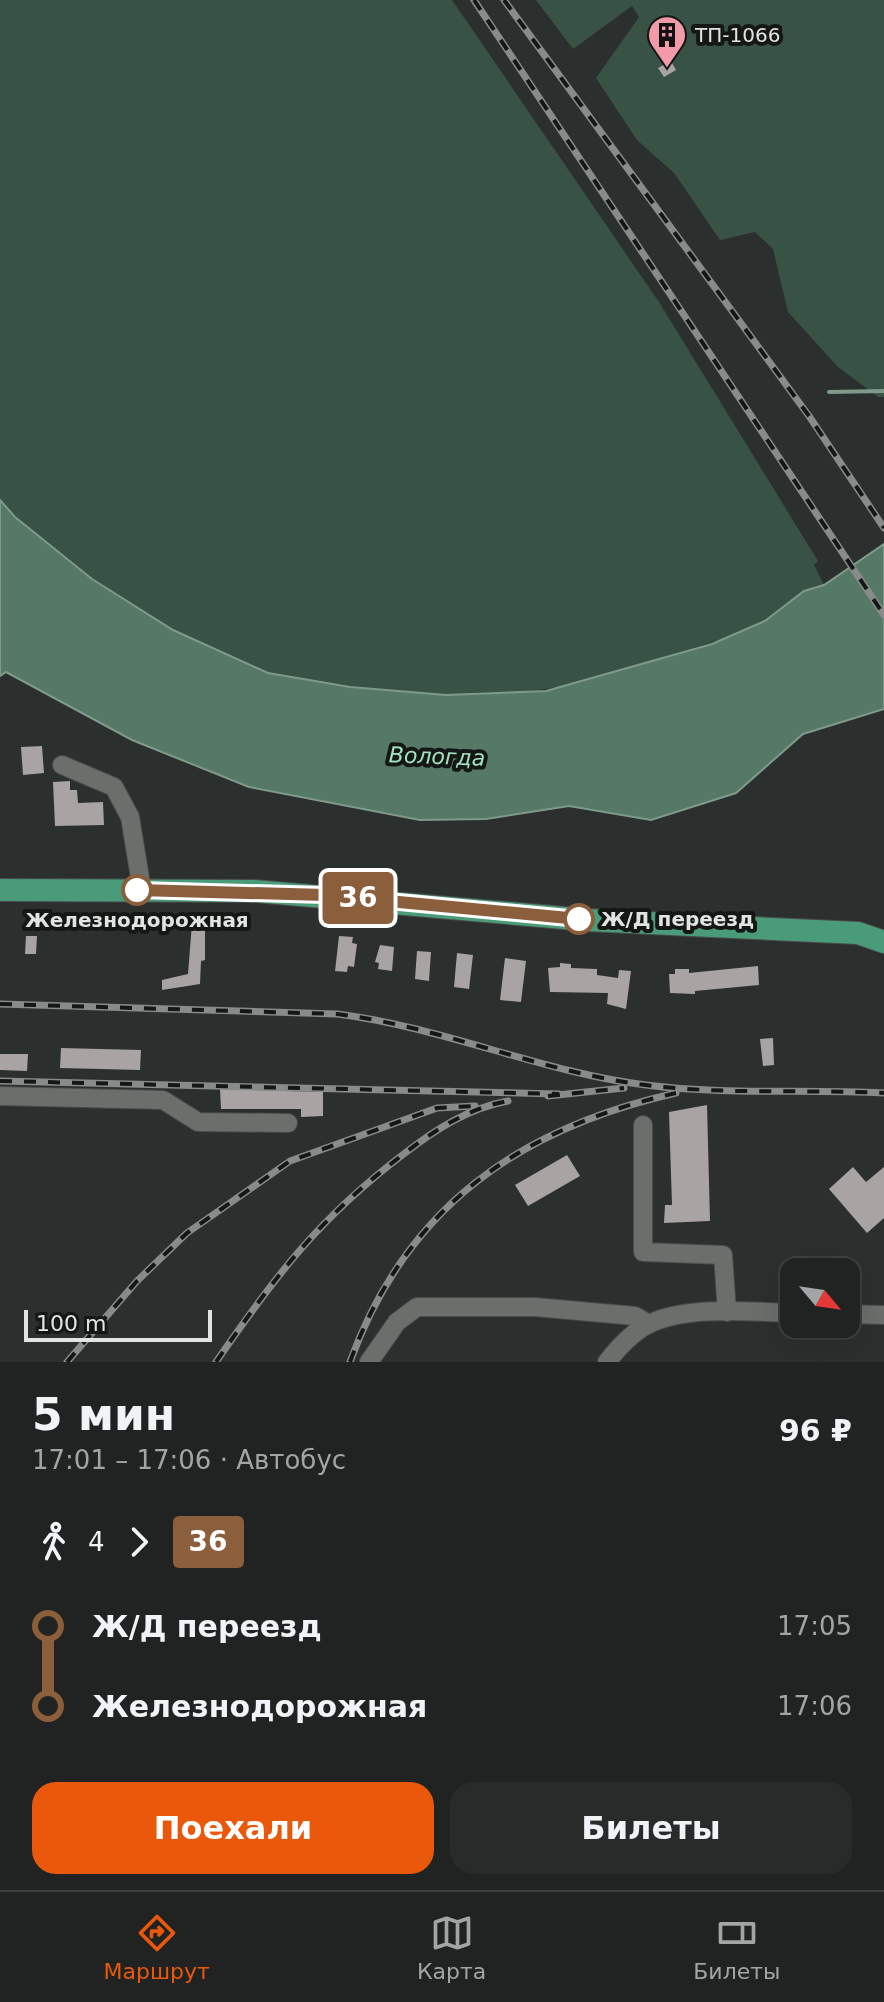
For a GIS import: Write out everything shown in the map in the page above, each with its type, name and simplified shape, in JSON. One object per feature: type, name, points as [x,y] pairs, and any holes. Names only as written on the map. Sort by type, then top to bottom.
[{"type":"main road","points":[[0,890],[325,895],[595,921],[858,933],[884,942]]},
{"type":"street","points":[[62,765],[114,787],[130,817],[142,890]]},
{"type":"street","points":[[858,933],[884,933]]},
{"type":"street","points":[[0,1096],[163,1100],[198,1122],[288,1123]]},
{"type":"street","points":[[643,1125],[643,1252],[723,1255],[727,1312]]},
{"type":"street","points":[[369,1362],[397,1322],[417,1307],[535,1307],[635,1316],[649,1324]]},
{"type":"street","points":[[607,1362],[622,1344],[649,1324],[678,1316],[727,1312],[780,1313]]},
{"type":"street","points":[[860,1314],[884,1315]]},
{"type":"shaded area","points":[[0,0],[452,0],[659,302],[818,561],[814,565],[824,585],[807,592],[750,628],[610,675],[533,691],[462,695],[391,691],[267,673],[198,644],[161,624],[88,576],[55,551],[0,500]]},
{"type":"shaded area","points":[[536,0],[884,0],[884,397],[878,397],[838,367],[788,312],[773,249],[755,232],[720,240],[674,173],[637,140],[596,78],[639,17],[632,6],[573,49]]},
{"type":"water","name":"Вологда","points":[[0,500],[15,517],[92,579],[173,630],[268,673],[350,687],[446,695],[546,691],[712,644],[765,621],[804,591],[824,585],[884,544],[884,709],[803,734],[736,793],[651,820],[569,806],[486,819],[420,820],[249,787],[132,740],[6,672],[0,676]]},
{"type":"building","name":"ТП-1066","points":[[671,61],[676,70],[664,77],[658,68]]},
{"type":"building","points":[[42,746],[44,773],[23,775],[21,747]]},
{"type":"building","points":[[70,781],[70,790],[77,790],[78,803],[103,802],[104,825],[55,826],[53,782]]},
{"type":"building","points":[[192,923],[205,923],[205,960],[201,961],[200,984],[162,990],[162,980],[188,974]]},
{"type":"building","points":[[26,936],[37,936],[36,954],[25,954]]},
{"type":"building","points":[[339,936],[353,937],[352,943],[357,944],[354,967],[348,966],[347,972],[335,971]]},
{"type":"building","points":[[380,945],[394,947],[392,971],[378,969],[379,963],[375,962]]},
{"type":"building","points":[[417,951],[431,952],[429,981],[415,979]]},
{"type":"building","points":[[457,953],[473,955],[469,989],[454,987]]},
{"type":"building","points":[[505,958],[526,961],[521,1002],[500,1000]]},
{"type":"building","points":[[560,963],[571,964],[571,968],[597,969],[597,975],[618,978],[619,970],[631,971],[626,1009],[607,1004],[608,993],[550,992],[548,968],[560,967]]},
{"type":"building","points":[[758,966],[759,985],[695,991],[695,994],[670,993],[669,974],[675,974],[675,969],[689,969],[689,973]]},
{"type":"building","points":[[773,1038],[774,1065],[763,1066],[760,1039]]},
{"type":"building","points":[[61,1048],[141,1050],[140,1070],[60,1068]]},
{"type":"building","points":[[0,1054],[28,1054],[27,1071],[0,1070]]},
{"type":"building","points":[[220,1089],[323,1092],[323,1116],[301,1117],[301,1109],[221,1109]]},
{"type":"building","points":[[707,1105],[710,1221],[664,1223],[665,1205],[672,1205],[669,1112]]},
{"type":"building","points":[[567,1155],[580,1176],[528,1206],[515,1185]]},
{"type":"building","points":[[853,1167],[866,1182],[884,1167],[884,1218],[867,1233],[829,1189]]},
{"type":"waterway","points":[[829,392],[884,391]]},
{"type":"railway","points":[[474,0],[884,615]]},
{"type":"railway","points":[[504,0],[809,416],[884,528]]},
{"type":"railway","points":[[0,1004],[337,1014],[376,1020],[568,1070],[646,1085],[705,1090],[884,1093]]},
{"type":"railway","points":[[0,1081],[559,1094]]},
{"type":"railway","points":[[548,1096],[624,1088]]},
{"type":"railway","points":[[350,1362],[374,1307],[403,1260],[437,1218],[476,1182],[519,1153],[567,1128],[620,1108],[676,1093]]},
{"type":"railway","points":[[216,1362],[279,1275],[348,1201],[405,1153],[441,1128],[466,1114],[508,1101]]},
{"type":"railway","points":[[67,1362],[137,1281],[187,1233],[290,1161],[437,1108],[475,1106]]},
{"type":"bus line","name":"36","points":[[137,890],[325,895],[579,919]]},
{"type":"place","name":"ТП-1066","points":[[667,69]]},
{"type":"place","name":"Железнодорожная","points":[[137,890]]},
{"type":"place","name":"Ж/Д переезд","points":[[579,919]]}]
